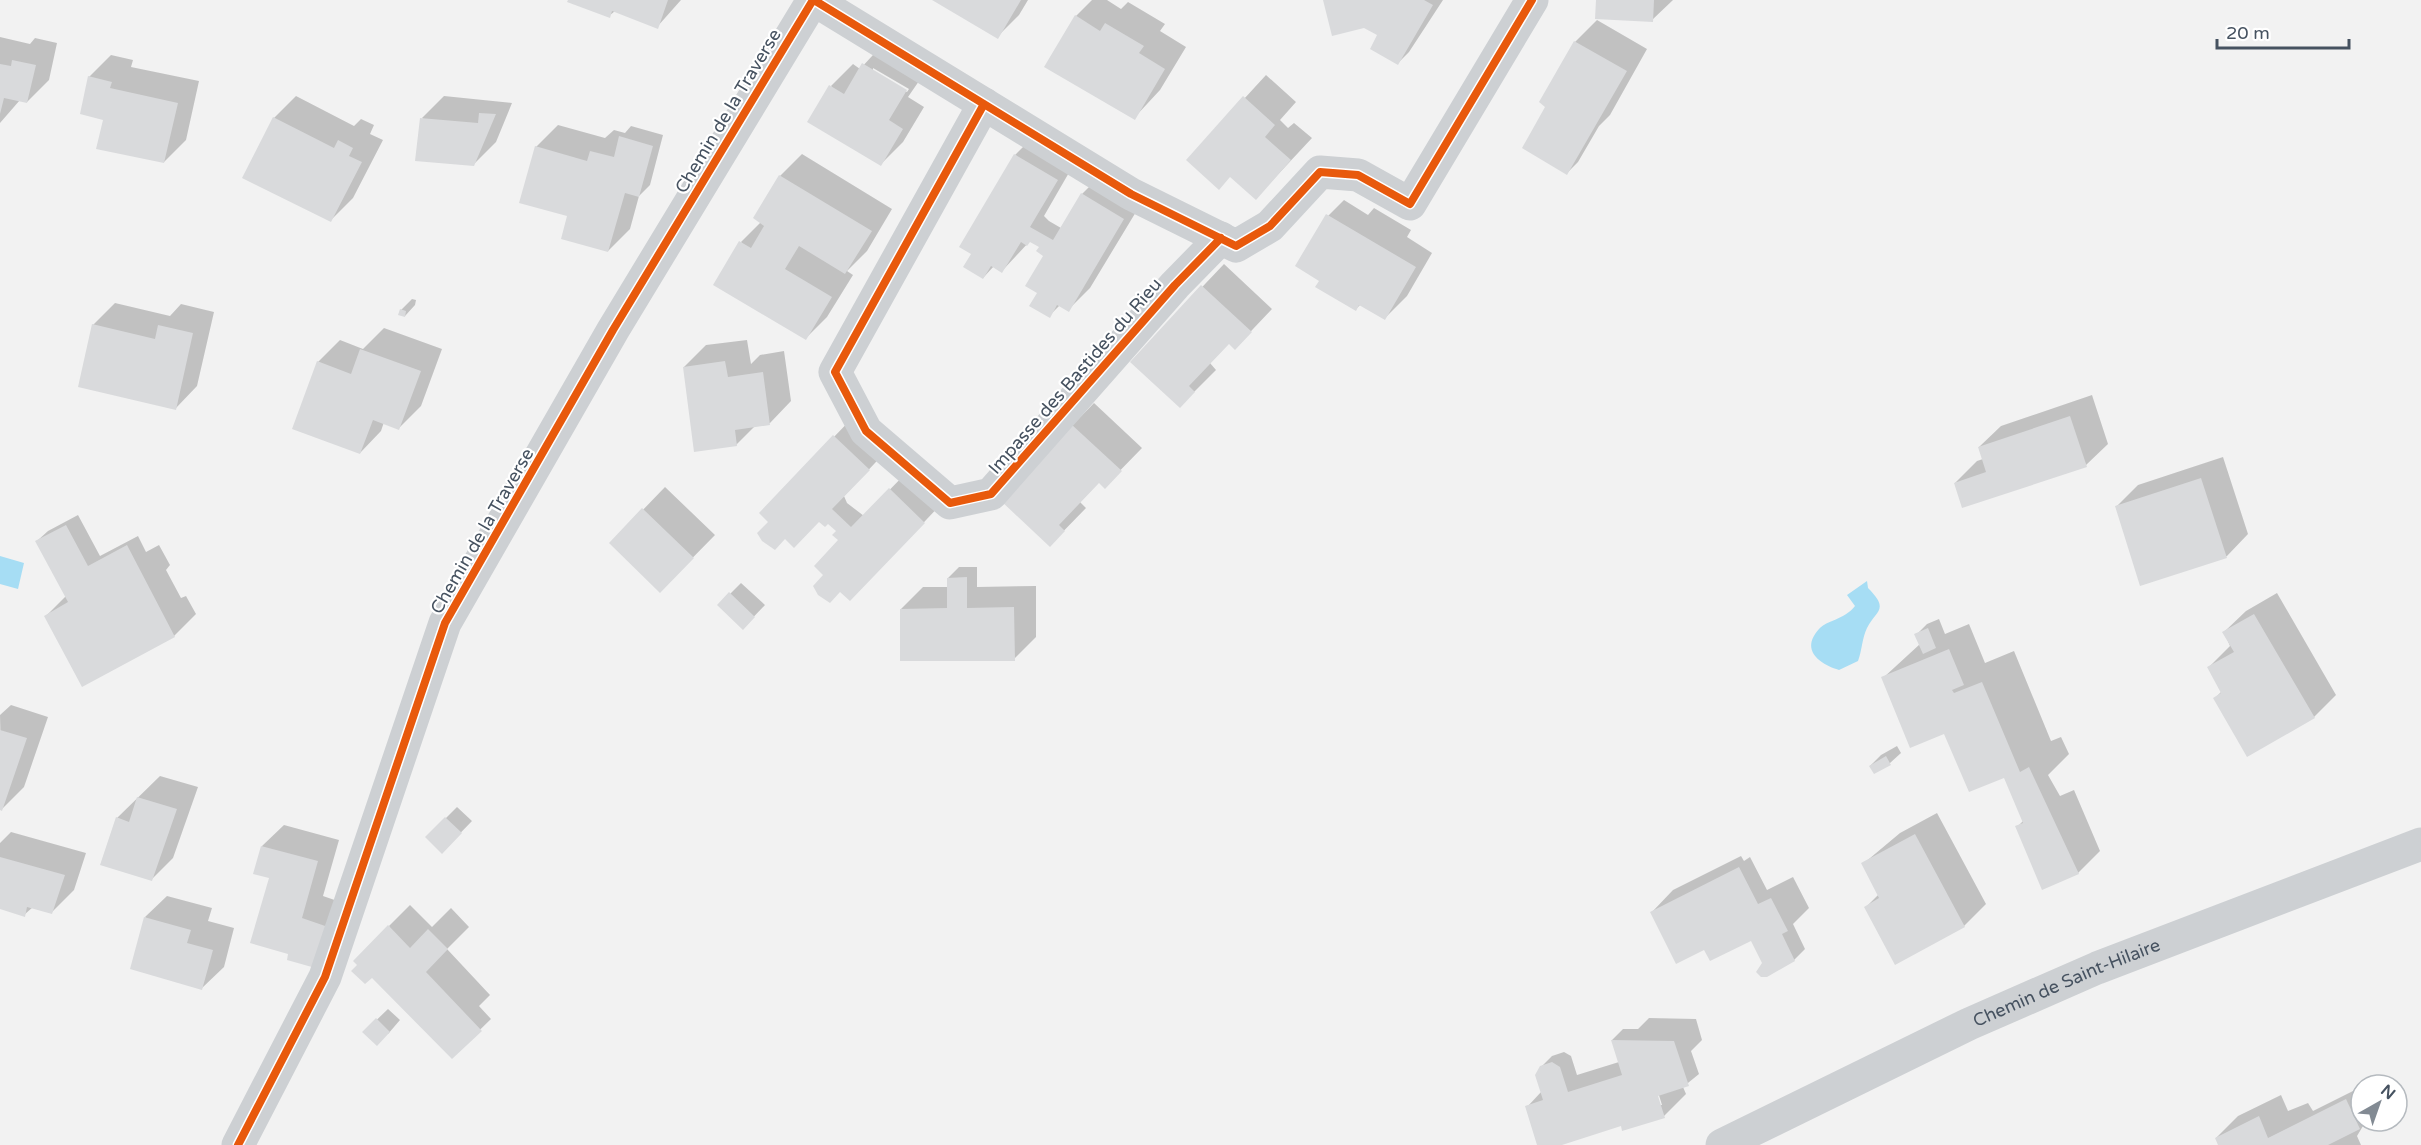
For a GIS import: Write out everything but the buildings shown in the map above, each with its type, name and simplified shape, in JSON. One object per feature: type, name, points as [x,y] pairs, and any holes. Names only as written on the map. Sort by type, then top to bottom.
[{"type":"street","points":[[814,0],[1131,194],[1236,246],[1269,226],[1320,172],[1358,175],[1410,204],[1532,0]]},
{"type":"street","name":"Chemin de la Traverse","points":[[238,1145],[325,977],[445,623],[613,330],[814,0]]},
{"type":"street","name":"Impasse des Bastides du Rieu","points":[[984,104],[835,372],[867,431],[950,503],[991,494],[1175,285],[1221,238]]},
{"type":"street","name":"Chemin de Saint-Hilaire","points":[[1722,1145],[1969,1024],[2097,968],[2421,844]]},
{"type":"water","points":[[0,556],[24,563],[18,589],[0,584]]},
{"type":"water","points":[[1867,581],[1868,588],[1878,601],[1879,610],[1865,632],[1858,661],[1839,670],[1819,660],[1814,655],[1811,643],[1822,626],[1851,611],[1855,606],[1847,595]]},
{"type":"cycle path","points":[[238,1145],[325,977],[445,623],[613,330],[813,0]]},
{"type":"cycle path","points":[[814,0],[1131,194],[1236,246],[1270,226],[1320,172],[1358,175],[1410,204],[1532,0]]},
{"type":"cycle path","points":[[984,104],[835,372],[866,431],[950,503],[991,494],[1175,285],[1221,238]]}]
